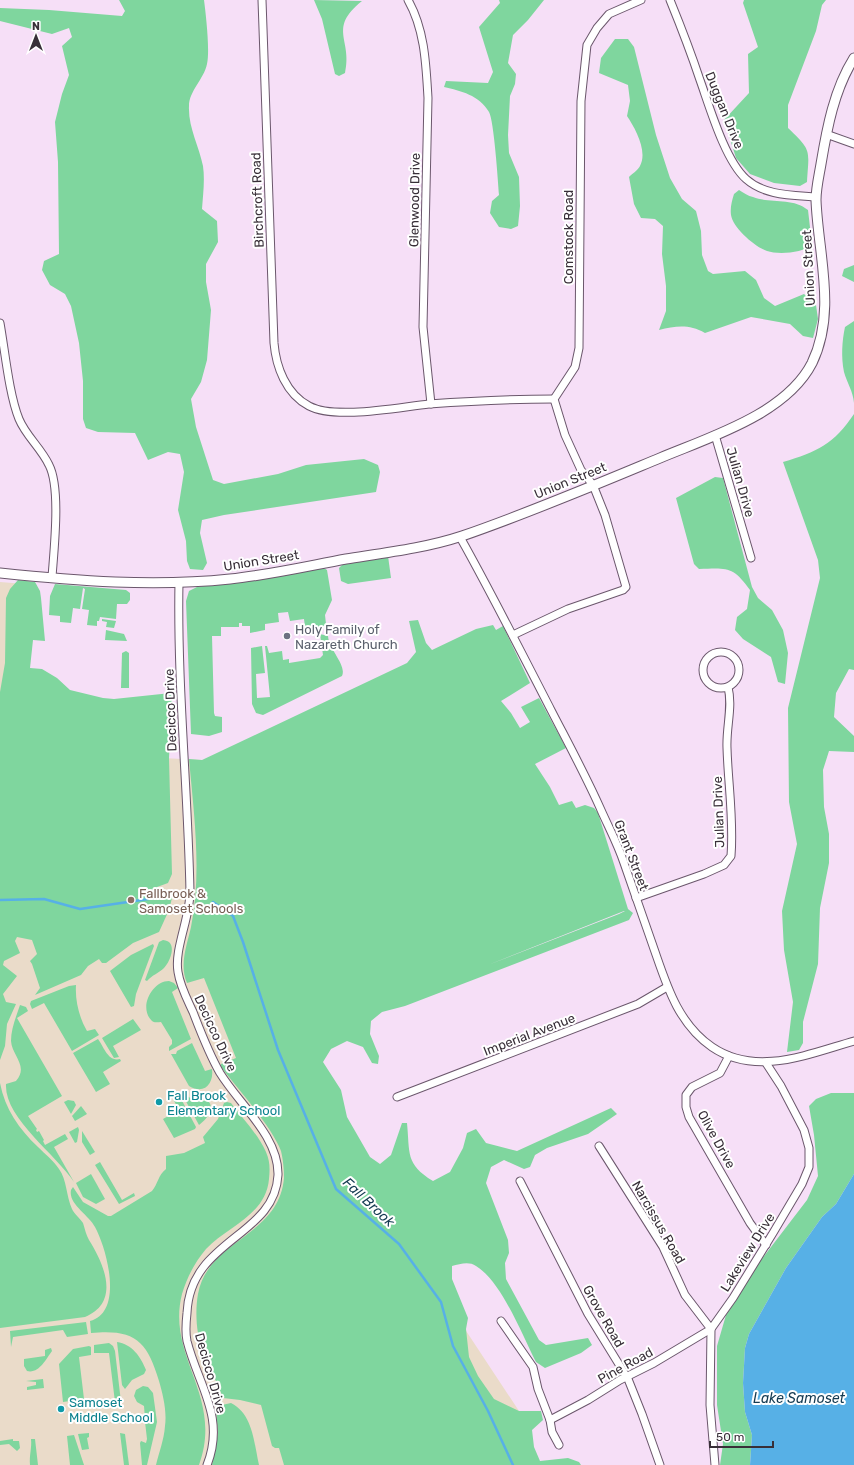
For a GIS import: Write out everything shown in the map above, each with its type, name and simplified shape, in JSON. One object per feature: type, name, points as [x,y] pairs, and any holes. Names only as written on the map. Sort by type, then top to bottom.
[{"type":"street","name":"Birchcroft Road","points":[[262,0],[274,342],[276,361],[283,379],[294,394],[309,406],[327,412],[346,412],[431,404],[554,399]]},
{"type":"street","name":"Glenwood Drive","points":[[408,0],[418,23],[426,61],[428,98],[423,327],[431,404]]},
{"type":"street","name":"Comstock Road","points":[[554,399],[575,367],[579,348],[581,101],[587,45],[597,28],[609,14],[641,0]]},
{"type":"street","name":"Duggan Drive","points":[[670,0],[718,130],[734,164],[746,179],[762,189],[780,194],[816,197]]},
{"type":"street","name":"Union Street","points":[[0,573],[117,582],[179,582],[231,578],[400,550],[460,537],[715,435],[755,416],[787,394],[800,381],[818,348],[823,329],[825,292],[816,197],[826,134],[840,86],[854,58]]},
{"type":"street","points":[[826,134],[854,144]]},
{"type":"street","points":[[0,323],[14,401],[19,419],[50,466],[54,485],[54,553],[52,576]]},
{"type":"street","points":[[513,635],[568,609],[625,589],[626,585],[593,485],[581,470],[568,442],[554,399]]},
{"type":"street","name":"Julian Drive","points":[[715,435],[751,558]]},
{"type":"street","name":"Grant Street","points":[[460,537],[513,635],[601,809],[624,862],[667,987],[685,1021],[697,1035],[712,1047],[729,1056],[747,1061],[785,1061],[854,1041]]},
{"type":"street","name":"Decicco Drive","points":[[179,582],[183,743],[188,822],[190,902],[177,970],[184,992],[213,1060],[222,1076],[273,1148],[278,1163],[276,1191],[267,1209],[256,1221],[212,1256],[202,1268],[189,1294],[187,1308],[187,1340],[207,1395],[213,1420],[213,1446],[208,1465]]},
{"type":"street","points":[[715,653],[727,653],[732,656],[739,666],[738,677],[735,682],[728,687],[713,687],[704,678],[703,666],[706,660],[715,653]]},
{"type":"street","name":"Julian Drive","points":[[636,898],[704,874],[724,865],[731,856],[727,747],[730,712],[728,687]]},
{"type":"street","name":"Imperial Avenue","points":[[397,1098],[638,1004],[667,987]]},
{"type":"street","name":"Olive Drive","points":[[729,1056],[720,1073],[692,1087],[686,1095],[686,1108],[689,1118],[750,1223],[766,1245]]},
{"type":"street","name":"Lakeview Drive","points":[[711,1329],[733,1298],[766,1245],[802,1184],[809,1167],[809,1148],[804,1130],[766,1062]]},
{"type":"street","name":"Narcissus Road","points":[[599,1146],[663,1247],[685,1295],[711,1329]]},
{"type":"street","name":"Grove Road","points":[[520,1181],[588,1314],[626,1377],[642,1414],[660,1465]]},
{"type":"street","points":[[501,1321],[533,1367],[538,1389],[550,1420],[552,1432],[559,1445]]},
{"type":"street","points":[[711,1329],[710,1405],[715,1465]]},
{"type":"street","name":"Pine Road","points":[[550,1420],[588,1400],[626,1377],[654,1364],[711,1329]]},
{"type":"shaded area","name":"Fallbrook & Samoset Schools","points":[[0,582],[37,585],[29,676],[62,753],[202,760],[363,1228],[447,1302],[519,1411],[520,1465],[0,1465]]},
{"type":"green space","points":[[119,0],[204,0],[208,58],[203,75],[191,95],[189,114],[203,166],[204,182],[202,209],[217,221],[218,242],[206,264],[206,282],[211,310],[207,360],[201,382],[191,399],[196,427],[213,480],[224,484],[278,474],[306,465],[364,459],[378,465],[380,472],[376,492],[224,515],[202,520],[200,533],[207,563],[203,570],[190,569],[187,561],[186,541],[178,510],[184,472],[180,454],[168,452],[148,460],[135,433],[98,432],[86,428],[83,419],[83,381],[79,343],[71,306],[65,294],[50,285],[42,270],[44,261],[59,254],[58,162],[55,122],[62,94],[69,75],[62,46],[72,37],[69,28],[52,34],[0,21],[0,8],[49,10],[122,16],[125,11]]},
{"type":"green space","points":[[314,0],[362,1],[346,19],[343,27],[347,61],[345,73],[339,76],[335,74],[322,19]]},
{"type":"green space","points":[[499,0],[544,0],[528,20],[513,35],[508,63],[516,74],[515,84],[510,96],[508,135],[509,153],[519,177],[520,206],[518,226],[511,229],[499,227],[490,213],[492,201],[499,195],[494,139],[489,112],[480,101],[475,98],[463,92],[444,87],[446,81],[488,83],[493,72],[479,27],[500,3]]},
{"type":"green space","points":[[744,0],[826,0],[822,5],[816,31],[788,105],[788,128],[805,146],[808,156],[807,182],[800,186],[774,183],[750,174],[736,158],[724,120],[749,93],[748,54],[758,47],[743,3]]},
{"type":"green space","points":[[615,39],[628,39],[634,47],[656,135],[670,178],[682,199],[696,211],[701,231],[702,255],[708,271],[713,274],[745,271],[756,280],[764,298],[775,306],[804,294],[816,305],[818,319],[813,338],[803,336],[790,324],[751,317],[705,333],[688,327],[659,330],[666,311],[666,286],[662,254],[663,226],[655,219],[641,218],[634,204],[629,177],[640,166],[642,160],[642,147],[637,133],[627,116],[630,101],[628,85],[599,73],[601,58]]},
{"type":"green space","points":[[739,190],[751,197],[795,203],[808,210],[812,245],[803,250],[777,253],[767,251],[757,246],[740,231],[731,215],[734,194]]},
{"type":"green space","points":[[854,265],[854,282],[842,276],[844,269]]},
{"type":"green space","points":[[854,321],[854,403],[844,372],[842,355],[845,327]]},
{"type":"green space","points":[[854,414],[854,670],[849,669],[836,693],[834,717],[854,736],[854,752],[829,751],[823,770],[824,807],[829,834],[829,863],[820,908],[818,964],[803,1022],[803,1043],[799,1050],[787,1052],[793,1002],[784,950],[782,911],[797,844],[789,802],[788,708],[820,578],[818,560],[783,462],[824,446],[839,433]]},
{"type":"green space","points":[[715,477],[723,478],[752,587],[758,598],[772,610],[783,630],[788,653],[785,684],[778,682],[771,657],[743,639],[735,630],[737,617],[747,609],[750,590],[744,582],[739,576],[729,570],[716,568],[699,569],[694,564],[676,498]]},
{"type":"green space","points":[[388,556],[391,578],[348,584],[341,581],[339,568],[344,563]]},
{"type":"green space","points":[[321,566],[327,570],[332,600],[325,615],[326,624],[322,627],[312,629],[311,626],[305,627],[304,619],[290,621],[288,612],[278,613],[279,622],[265,624],[265,630],[250,633],[250,626],[242,626],[242,623],[239,623],[239,627],[221,627],[221,636],[212,636],[214,713],[215,716],[222,717],[222,732],[209,736],[191,734],[186,601],[189,591],[197,587]]},
{"type":"green space","points":[[18,580],[35,582],[40,591],[41,598],[45,641],[33,640],[30,668],[42,669],[57,678],[70,690],[103,698],[114,699],[171,693],[169,758],[172,874],[168,883],[157,887],[168,891],[172,898],[169,910],[159,932],[133,943],[106,963],[102,963],[99,959],[88,966],[81,975],[35,995],[40,988],[30,961],[37,954],[32,940],[17,937],[15,941],[20,953],[4,961],[3,965],[17,976],[3,994],[6,1002],[16,1004],[7,1024],[5,1046],[0,1060],[0,692],[5,663],[6,598],[10,589]]},
{"type":"green space","points":[[55,584],[126,590],[130,593],[130,600],[127,604],[117,604],[116,619],[100,617],[99,621],[97,621],[97,626],[87,625],[89,610],[82,609],[85,589],[83,588],[80,609],[73,608],[71,623],[60,622],[60,616],[49,615],[50,596]]},
{"type":"green space","points":[[102,619],[116,621],[114,628],[106,627],[107,622],[102,621]]},
{"type":"green space","points":[[418,620],[426,643],[432,650],[476,629],[493,625],[496,630],[503,626],[530,683],[501,701],[511,713],[520,728],[530,722],[521,707],[539,698],[566,748],[535,764],[550,787],[559,805],[572,801],[576,808],[585,805],[594,808],[598,813],[628,909],[633,913],[629,920],[405,1006],[382,1012],[371,1021],[370,1034],[379,1056],[378,1064],[372,1063],[363,1047],[347,1041],[331,1049],[323,1062],[341,1090],[347,1117],[370,1157],[380,1164],[391,1155],[402,1123],[407,1123],[409,1150],[413,1163],[424,1175],[433,1181],[450,1172],[463,1148],[467,1133],[476,1129],[486,1143],[517,1151],[611,1108],[617,1114],[588,1134],[547,1148],[535,1155],[530,1167],[524,1169],[504,1160],[491,1167],[486,1183],[508,1240],[509,1253],[505,1263],[506,1279],[539,1340],[546,1345],[588,1338],[592,1345],[581,1353],[545,1368],[536,1362],[503,1296],[485,1274],[473,1264],[464,1263],[452,1266],[452,1279],[468,1318],[466,1329],[469,1357],[478,1376],[494,1399],[519,1411],[541,1411],[543,1420],[532,1430],[534,1447],[540,1461],[568,1458],[579,1462],[581,1465],[284,1465],[279,1448],[272,1446],[261,1405],[223,1398],[205,1357],[199,1338],[196,1315],[197,1301],[204,1276],[215,1261],[257,1226],[270,1213],[279,1198],[284,1175],[282,1154],[277,1141],[263,1120],[221,1067],[221,1064],[236,1058],[204,978],[187,983],[185,976],[184,962],[194,906],[197,864],[189,759],[202,760],[407,663],[416,652],[409,621]],"holes":[[[625,911],[619,914],[488,965]]]},
{"type":"green space","points":[[106,630],[124,634],[127,641],[105,640]]},
{"type":"green space","points":[[320,634],[328,636],[331,647],[342,667],[342,676],[263,715],[256,713],[252,704],[251,648],[262,646],[265,673],[256,674],[257,698],[270,697],[265,646],[267,646],[269,653],[282,651],[283,660],[289,659],[289,663],[320,658],[323,655]]},
{"type":"green space","points":[[126,651],[129,653],[129,688],[121,688],[122,653]]},
{"type":"green space","points":[[163,940],[168,941],[172,947],[171,956],[167,965],[147,981],[145,980],[159,942]]},
{"type":"green space","points":[[153,944],[154,946],[136,994],[134,1006],[131,1007],[110,971],[131,955]]},
{"type":"green space","points":[[169,981],[174,983],[178,988],[172,992],[191,1039],[169,1051],[172,1040],[161,1022],[152,1021],[148,1016],[146,1009],[152,990],[157,985]]},
{"type":"green space","points":[[76,985],[77,1003],[84,1026],[87,1031],[95,1029],[99,1035],[72,1051],[44,1003],[32,1009],[30,1004],[31,1001],[69,986]]},
{"type":"green space","points":[[20,1005],[26,1007],[28,1011],[17,1018],[62,1096],[28,1116],[37,1129],[37,1132],[39,1131],[45,1145],[65,1134],[68,1139],[54,1147],[74,1182],[66,1171],[22,1123],[13,1110],[8,1097],[6,1084],[16,1081],[20,1076],[21,1071],[19,1061],[11,1041],[13,1028]]},
{"type":"green space","points":[[133,1019],[141,1030],[113,1046],[119,1057],[114,1058],[102,1038]]},
{"type":"green space","points":[[98,1039],[109,1056],[120,1059],[121,1061],[103,1072],[110,1084],[96,1092],[73,1053]]},
{"type":"green space","points":[[192,1043],[205,1071],[212,1069],[210,1083],[203,1089],[189,1086],[171,1054],[176,1054],[177,1051]]},
{"type":"green space","points":[[0,1083],[5,1101],[19,1126],[62,1173],[72,1209],[83,1223],[87,1236],[100,1260],[104,1271],[106,1292],[103,1302],[96,1310],[85,1317],[0,1328]]},
{"type":"green space","points":[[831,1093],[854,1093],[854,1174],[836,1204],[822,1217],[786,1268],[749,1334],[745,1348],[743,1383],[745,1412],[752,1435],[750,1465],[720,1465],[723,1444],[717,1405],[717,1346],[726,1315],[761,1260],[807,1200],[818,1176],[814,1135],[809,1106],[816,1099]]},
{"type":"green space","points":[[184,1094],[192,1099],[208,1101],[210,1104],[211,1111],[199,1125],[183,1096]]},
{"type":"green space","points":[[179,1095],[196,1127],[195,1129],[174,1138],[163,1119],[179,1110],[173,1099]]},
{"type":"green space","points":[[68,1100],[74,1101],[76,1105],[71,1114],[64,1102]]},
{"type":"green space","points":[[224,1103],[231,1103],[263,1145],[269,1162],[269,1179],[261,1202],[254,1211],[215,1241],[202,1254],[189,1276],[182,1294],[179,1317],[181,1338],[200,1397],[205,1418],[205,1440],[199,1465],[156,1465],[164,1436],[165,1420],[164,1403],[159,1381],[149,1356],[144,1347],[137,1340],[118,1333],[91,1333],[90,1321],[100,1315],[107,1306],[110,1293],[108,1264],[100,1237],[95,1227],[76,1205],[71,1195],[71,1190],[73,1187],[83,1202],[108,1216],[111,1216],[152,1191],[161,1174],[166,1169],[166,1156],[184,1153],[205,1143],[203,1137],[218,1119]]},
{"type":"green space","points":[[81,1106],[87,1114],[75,1121],[72,1116]]},
{"type":"green space","points":[[78,1127],[77,1142],[75,1143],[69,1132]]},
{"type":"green space","points":[[82,1131],[95,1152],[90,1155],[82,1142]]},
{"type":"green space","points":[[100,1162],[122,1200],[134,1193],[135,1196],[119,1204],[95,1165]]},
{"type":"green space","points":[[91,1174],[105,1199],[96,1204],[83,1197],[76,1183]]},
{"type":"green space","points":[[86,1322],[88,1334],[67,1337],[63,1330],[13,1337],[11,1347],[10,1331]]},
{"type":"green space","points":[[117,1342],[131,1348],[141,1360],[146,1370],[144,1374],[132,1380],[125,1389],[122,1385]]},
{"type":"green space","points":[[109,1343],[113,1346],[115,1351],[121,1402],[115,1402],[109,1353],[94,1353],[94,1345]]},
{"type":"green space","points":[[89,1346],[91,1347],[91,1355],[79,1357],[84,1399],[63,1402],[59,1364],[73,1349]]},
{"type":"green space","points":[[51,1348],[52,1351],[39,1368],[27,1371],[24,1366],[24,1359],[45,1356],[45,1350]]},
{"type":"green space","points":[[43,1379],[44,1388],[27,1390],[27,1387],[36,1385],[36,1382],[26,1381]]},
{"type":"green space","points":[[143,1386],[148,1387],[153,1393],[157,1422],[147,1465],[142,1465],[140,1443],[141,1441],[146,1443],[145,1422],[148,1421],[148,1419],[145,1419],[144,1406],[137,1402],[134,1396],[136,1390]]},
{"type":"green space","points":[[231,1403],[244,1414],[248,1422],[254,1439],[259,1465],[212,1465],[218,1433],[216,1410],[222,1405]]},
{"type":"green space","points":[[89,1433],[89,1437],[87,1438],[89,1449],[82,1450],[78,1434]]},
{"type":"green space","points":[[120,1433],[125,1434],[129,1465],[124,1465]]},
{"type":"green space","points":[[74,1435],[84,1465],[70,1465],[67,1436]]},
{"type":"green space","points":[[13,1439],[13,1441],[19,1441],[20,1448],[17,1451],[9,1444],[0,1445],[0,1441]]},
{"type":"green space","points":[[31,1439],[35,1439],[38,1465],[30,1465]]},
{"type":"water","name":"Lake Samoset","points":[[854,1174],[854,1465],[750,1465],[752,1435],[745,1412],[743,1383],[745,1348],[749,1334],[786,1268],[822,1217],[836,1204]]},
{"type":"waterway","name":"Fall Brook","points":[[0,900],[44,899],[80,909],[162,897]]},
{"type":"waterway","name":"Fall Brook","points":[[213,902],[233,916],[243,942],[278,1050],[336,1189],[399,1244],[441,1302],[453,1346],[488,1411],[513,1465]]},
{"type":"place","name":"Holy Family of Nazareth Church","points":[[287,636]]},
{"type":"place","name":"Fallbrook & Samoset Schools","points":[[131,900]]},
{"type":"place","name":"Fall Brook Elementary School","points":[[159,1102]]},
{"type":"place","name":"Samoset Middle School","points":[[61,1409]]}]
